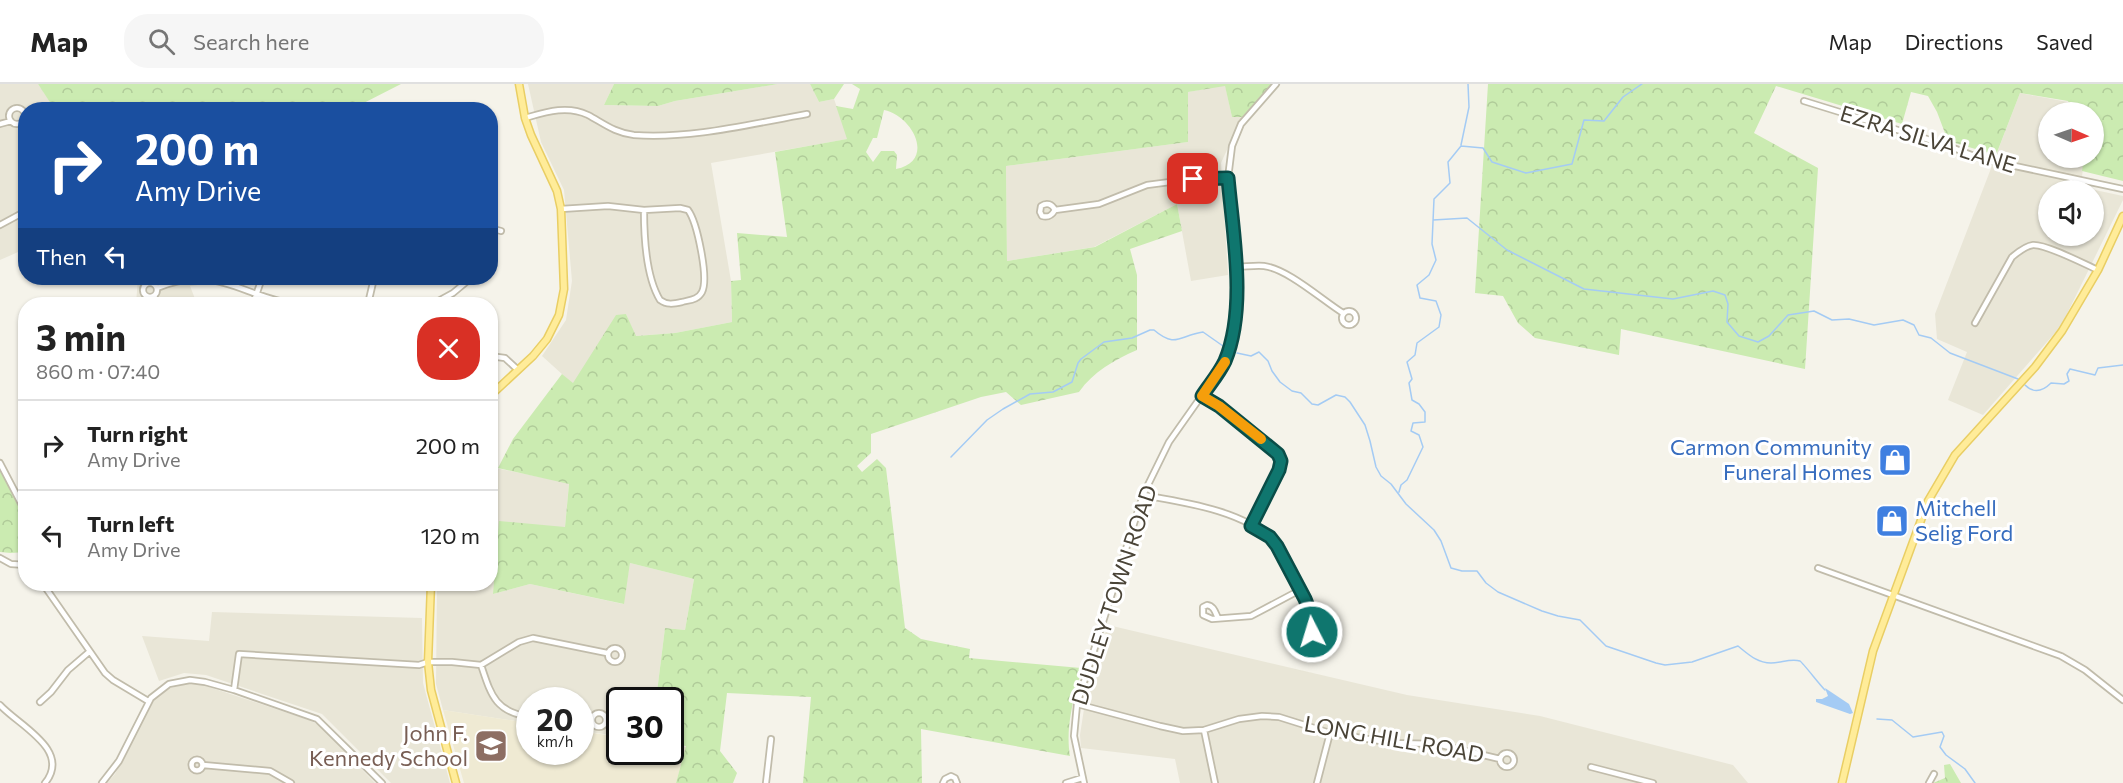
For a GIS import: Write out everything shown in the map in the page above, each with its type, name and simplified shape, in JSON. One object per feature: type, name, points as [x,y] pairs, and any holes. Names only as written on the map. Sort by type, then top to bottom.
[{"type":"main road","points":[[498,389],[547,339],[556,324],[564,289],[561,209],[552,178],[525,118],[519,84]]},
{"type":"main road","points":[[1842,783],[1868,671],[1892,596],[1921,517],[1943,472],[1964,444],[2051,346],[2098,270],[2123,216]]},
{"type":"main road","points":[[431,591],[428,662],[431,690],[456,783]]},
{"type":"street","name":"DUDLEY TOWN ROAD","points":[[1083,781],[1074,736],[1077,704],[1143,495],[1169,442],[1224,364],[1232,341],[1236,310],[1235,267],[1228,178],[1232,146],[1241,124],[1276,84]]},
{"type":"street","name":"EZRA SILVA LANE","points":[[1804,101],[1943,144],[1982,159],[2123,189]]},
{"type":"street","points":[[525,118],[563,109],[587,115],[620,133],[635,135],[713,131],[807,114]]},
{"type":"street","points":[[0,124],[11,121]]},
{"type":"street","points":[[1055,210],[1099,204],[1148,185],[1193,179],[1228,178]]},
{"type":"street","points":[[561,209],[608,206],[644,210],[680,208],[690,213],[703,263],[704,286],[695,299],[668,304],[657,295],[645,242],[644,210]]},
{"type":"street","points":[[0,225],[18,215]]},
{"type":"street","points":[[1975,322],[2012,257],[2021,250],[2033,245],[2049,248],[2098,270]]},
{"type":"street","points":[[1235,267],[1265,266],[1281,272],[1295,279],[1343,313]]},
{"type":"street","points":[[144,285],[142,291],[145,296],[149,297],[156,293],[157,288]]},
{"type":"street","points":[[157,288],[165,285]]},
{"type":"street","points":[[233,285],[267,297]]},
{"type":"street","points":[[255,297],[259,285]]},
{"type":"street","points":[[446,297],[463,285]]},
{"type":"street","points":[[498,357],[505,358],[518,370]]},
{"type":"street","points":[[1202,396],[1219,406],[1273,448],[1281,461],[1279,470],[1251,526]]},
{"type":"street","points":[[0,463],[18,498]]},
{"type":"street","points":[[1143,495],[1214,508],[1270,537],[1277,546],[1312,617]]},
{"type":"street","points":[[0,558],[11,564],[18,564]]},
{"type":"street","points":[[1818,568],[2061,656],[2085,670],[2123,700]]},
{"type":"street","points":[[1218,618],[1251,616],[1300,590]]},
{"type":"street","points":[[48,591],[109,677],[148,701]]},
{"type":"street","points":[[234,690],[238,654],[420,665],[428,662],[482,665],[519,642],[533,638],[607,654]]},
{"type":"street","points":[[40,702],[51,693],[72,666],[89,652]]},
{"type":"street","points":[[482,665],[495,701],[516,715]]},
{"type":"street","points":[[102,783],[119,761],[148,701],[163,687],[184,680],[200,681],[234,690],[317,719],[382,783]]},
{"type":"street","name":"LONG HILL ROAD","points":[[1077,704],[1183,731],[1204,730],[1239,719],[1262,716],[1279,717],[1330,733],[1393,742],[1437,744],[1500,759]]},
{"type":"street","points":[[0,705],[45,745],[53,765],[52,772],[45,783]]},
{"type":"street","points":[[1204,730],[1215,783]]},
{"type":"street","points":[[1317,783],[1330,733]]},
{"type":"street","points":[[766,783],[771,739]]},
{"type":"street","points":[[203,765],[270,771],[291,783]]},
{"type":"street","points":[[1591,767],[1653,783]]},
{"type":"street","points":[[1929,783],[1934,774]]},
{"type":"street","points":[[943,783],[951,776],[957,783]]},
{"type":"street","points":[[1066,783],[1083,781]]},
{"type":"shaded area","points":[[0,84],[38,84],[50,102],[18,102],[18,252],[0,260]]},
{"type":"shaded area","points":[[528,84],[614,84],[604,105],[658,106],[675,101],[778,84],[810,84],[819,102],[834,99],[848,139],[711,163],[731,281],[732,322],[675,333],[635,336],[626,314],[573,384],[542,356],[566,320],[572,281],[564,190],[541,142]]},
{"type":"shaded area","points":[[1225,85],[1232,117],[1242,117],[1221,163],[1228,275],[1191,281],[1177,204],[1094,247],[1007,261],[1006,166],[1188,142],[1188,92]]},
{"type":"shaded area","points":[[2020,93],[2068,102],[2038,102],[2038,168],[2083,168],[2082,180],[2038,180],[2038,246],[2100,246],[2061,326],[1983,415],[1948,400],[1967,352],[1937,339],[1935,314]]},
{"type":"shaded area","points":[[2104,192],[2123,196],[2104,239]]},
{"type":"shaded area","points":[[137,285],[198,285],[190,286],[194,297],[137,297]]},
{"type":"shaded area","points":[[498,468],[569,483],[565,527],[498,589]]},
{"type":"shaded area","points":[[630,563],[694,579],[685,630],[665,628],[658,687],[606,687],[606,734],[594,733],[594,687],[516,687],[516,721],[443,710],[436,684],[437,591],[496,591],[493,594],[530,584],[623,604]]},
{"type":"shaded area","points":[[212,612],[422,618],[423,683],[450,783],[391,783],[322,714],[206,675],[184,673],[159,681],[142,636],[209,641]]},
{"type":"shaded area","points":[[1108,625],[1407,695],[1540,716],[1733,765],[1748,783],[1180,783],[1175,759],[1081,748],[1080,735],[1086,696]]},
{"type":"shaded area","points":[[189,683],[200,684],[319,725],[375,783],[107,783],[115,774],[151,702],[167,689]]},
{"type":"shaded area","name":"John F. Kennedy School","points":[[443,710],[516,721],[516,765],[594,765],[594,733],[606,735],[606,765],[681,765],[676,783],[464,783]]},
{"type":"green space","points":[[38,84],[401,84],[366,102],[50,102]]},
{"type":"green space","points":[[614,84],[778,84],[675,101],[658,106],[604,105]]},
{"type":"green space","points":[[810,84],[844,84],[834,99],[819,102]]},
{"type":"green space","points":[[852,84],[1272,84],[1242,117],[1232,117],[1225,86],[1188,92],[1188,142],[1006,166],[1007,261],[1095,247],[1177,204],[1182,231],[1130,249],[1137,275],[1137,350],[1105,367],[1079,392],[1021,405],[1006,392],[981,397],[871,434],[871,453],[857,466],[862,472],[877,459],[886,468],[905,628],[921,639],[970,649],[969,658],[1081,668],[1070,721],[1070,756],[921,729],[922,783],[803,783],[811,697],[727,693],[720,751],[737,773],[733,783],[676,783],[681,765],[684,765],[686,746],[684,746],[684,687],[658,687],[665,628],[685,630],[694,579],[630,563],[624,604],[530,584],[493,594],[493,591],[498,591],[499,521],[565,527],[569,484],[498,468],[513,439],[562,374],[573,383],[616,315],[626,314],[636,336],[675,333],[732,322],[731,281],[741,280],[737,233],[787,237],[775,152],[847,139],[836,106],[853,109],[860,89]],"holes":[[[884,110],[904,121],[911,129],[917,148],[915,157],[908,164],[896,169],[897,155],[894,151],[881,151],[873,162],[866,152],[873,138],[877,138]]]},
{"type":"green space","points":[[1488,84],[2123,84],[2123,181],[2082,171],[2082,168],[2104,168],[2104,102],[2068,102],[2020,93],[1996,155],[1948,141],[1928,96],[1911,92],[1902,124],[1776,86],[1754,133],[1818,168],[1805,369],[1621,329],[1619,355],[1535,338],[1518,323],[1503,296],[1475,293]]},
{"type":"green space","points":[[0,468],[18,505],[18,552],[0,552]]},
{"type":"green space","points":[[1950,764],[1961,783],[1933,783],[1945,778],[1944,765]]},
{"type":"water","points":[[1825,688],[1849,704],[1853,713],[1850,714],[1816,702],[1816,699],[1828,696]]},
{"type":"waterway","points":[[1461,145],[1469,107],[1468,84]]},
{"type":"waterway","points":[[1399,492],[1423,447],[1419,435],[1411,431],[1413,423],[1425,422],[1425,412],[1419,404],[1412,400],[1409,383],[1412,379],[1407,362],[1415,355],[1417,343],[1439,327],[1441,315],[1436,301],[1420,298],[1417,285],[1429,275],[1436,260],[1432,244],[1434,199],[1450,183],[1448,162],[1461,146],[1483,148],[1492,162],[1526,173],[1572,164],[1584,120],[1604,121],[1623,97],[1642,84]]},
{"type":"waterway","points":[[1433,220],[1467,218],[1507,250],[1584,289],[1673,299],[1713,291],[1725,295],[1728,304],[1727,322],[1739,336],[1758,342],[1769,336],[1788,315],[1814,311],[1832,320],[1849,319],[1874,325],[1903,320],[1914,325],[1919,335],[1931,338],[1950,353],[2018,379]]},
{"type":"waterway","points":[[951,457],[987,420],[1003,409],[1030,394],[1053,392],[1072,382],[1081,359],[1104,342],[1132,338],[1154,330],[1161,336],[1173,340],[1203,332],[1223,346]]},
{"type":"waterway","points":[[1237,353],[1251,356],[1259,352],[1268,361],[1280,382],[1292,391],[1301,393],[1312,404],[1318,405],[1336,395],[1345,397],[1350,402],[1365,425],[1376,467],[1381,476],[1434,530],[1441,541],[1451,568],[1477,571],[1486,583],[1498,592],[1542,611],[1580,620],[1606,646],[1656,663],[1665,665],[1692,662],[1738,646],[1753,658],[1766,663],[1800,661],[1825,690]]},
{"type":"waterway","points":[[2025,385],[2032,390],[2038,390],[2051,383],[2064,384],[2069,381],[2067,374],[2070,369],[2095,375],[2098,368],[2123,365]]},
{"type":"waterway","points":[[1877,719],[1892,720],[1913,737],[1942,732],[1944,736],[1940,747],[1946,755],[1965,769],[1975,783]]},
{"type":"slow traffic","points":[[1225,362],[1202,396],[1219,406],[1261,439]]},
{"type":"place","name":"Carmon Community Funeral Homes","points":[[1895,460]]},
{"type":"place","name":"Mitchell Selig Ford","points":[[1892,521]]},
{"type":"place","name":"John F. Kennedy School","points":[[491,746]]},
{"type":"route","points":[[1193,179],[1228,178],[1235,267],[1236,310],[1232,341],[1224,364],[1202,396],[1219,406],[1278,454],[1281,461],[1279,470],[1251,526],[1270,537],[1277,546],[1312,617],[1317,621],[1317,628],[1312,632]]}]
